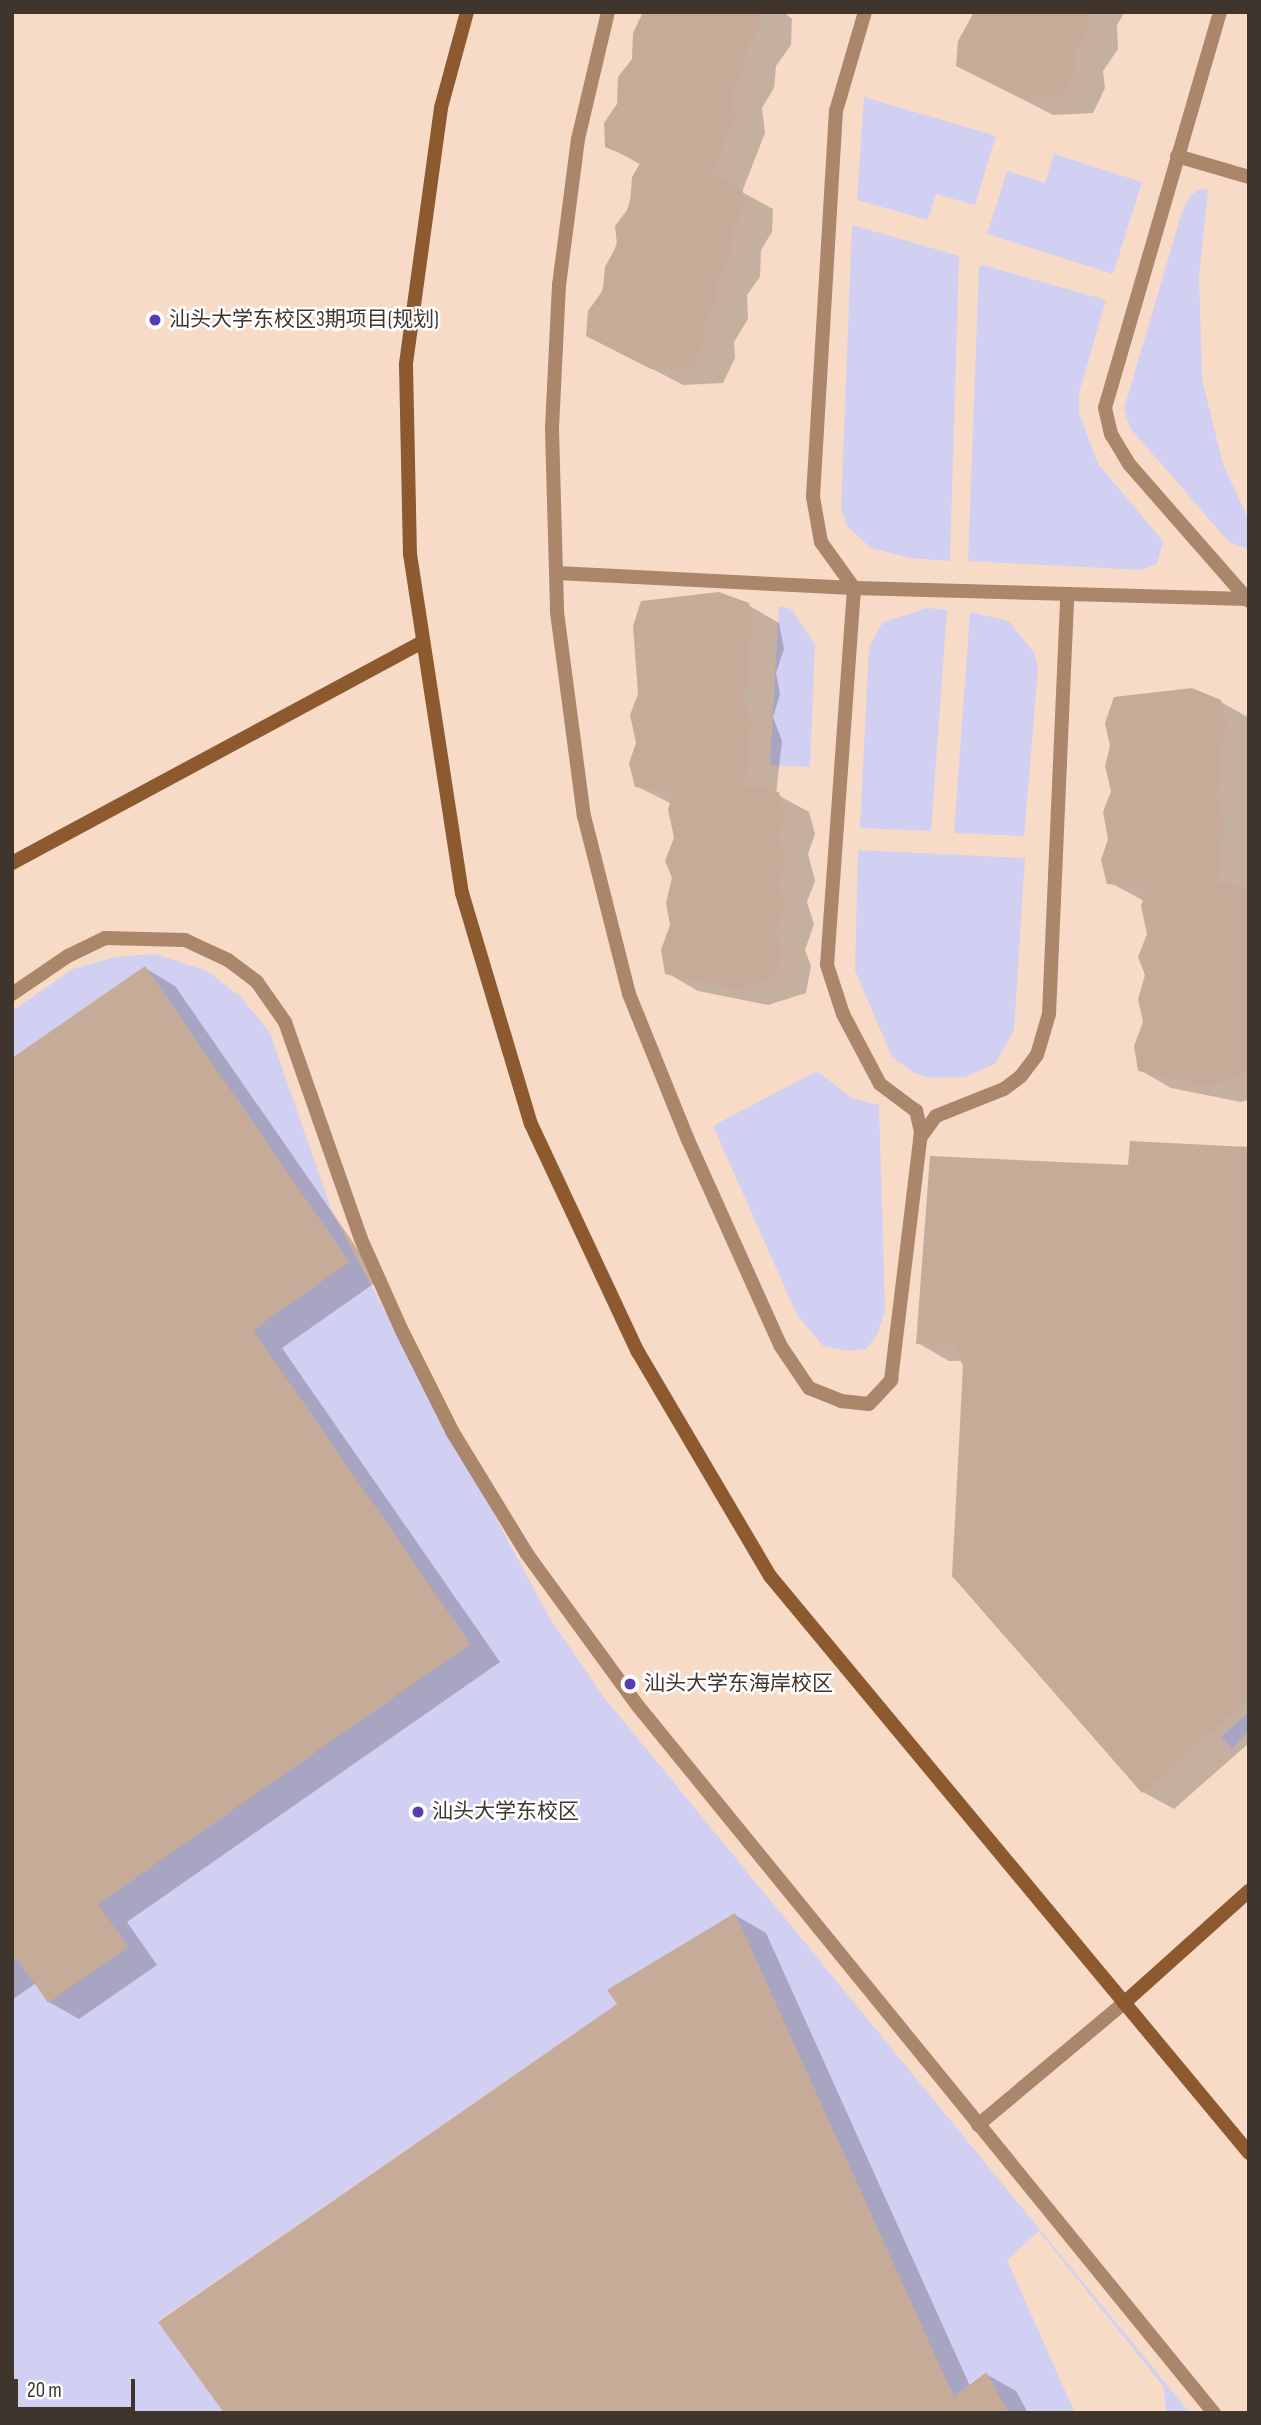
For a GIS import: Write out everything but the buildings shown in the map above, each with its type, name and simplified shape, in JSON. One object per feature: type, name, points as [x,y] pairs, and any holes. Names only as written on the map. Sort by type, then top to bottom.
[{"type":"main road","points":[[467,12],[441,108],[406,365],[410,554],[463,893],[531,1124],[638,1352],[770,1576],[1249,2153]]},
{"type":"main road","points":[[12,863],[423,642]]},
{"type":"main road","points":[[1124,2003],[1249,1891]]},
{"type":"lane","points":[[608,12],[578,139],[559,285],[552,430],[557,612],[584,816],[629,994],[688,1140],[780,1345],[809,1388],[841,1401],[869,1404],[891,1380],[920,1138],[916,1111],[880,1084],[843,1014],[827,965],[854,588],[821,542],[813,497],[836,111],[865,12]]},
{"type":"lane","points":[[1220,12],[1105,408],[1111,434],[1129,464],[1248,600]]},
{"type":"lane","points":[[1177,156],[1249,177]]},
{"type":"lane","points":[[557,573],[854,588],[1248,600]]},
{"type":"lane","points":[[920,1138],[936,1116],[1004,1089],[1021,1076],[1037,1055],[1049,1014],[1067,594]]},
{"type":"lane","points":[[12,994],[68,956],[105,938],[186,940],[228,960],[257,982],[285,1022],[362,1239],[401,1329],[452,1431],[527,1554],[638,1706],[1214,2413]]},
{"type":"lane","points":[[978,2125],[1124,2003]]},
{"type":"shaded area","points":[[864,97],[996,136],[975,205],[936,194],[928,220],[857,200]]},
{"type":"shaded area","points":[[1054,154],[1142,182],[1113,274],[987,234],[1007,171],[1045,183]]},
{"type":"shaded area","points":[[1199,189],[1208,190],[1199,277],[1202,379],[1223,464],[1249,521],[1249,549],[1229,542],[1130,428],[1124,409],[1181,215],[1189,197]]},
{"type":"shaded area","points":[[852,225],[959,256],[950,561],[910,558],[871,548],[847,526],[841,508]]},
{"type":"shaded area","points":[[983,265],[1106,300],[1079,393],[1079,413],[1098,464],[1163,541],[1157,564],[1141,570],[968,561],[979,267]]},
{"type":"shaded area","points":[[779,606],[791,609],[815,644],[810,767],[770,765]]},
{"type":"shaded area","points":[[928,608],[947,610],[931,831],[860,828],[869,647],[883,622]]},
{"type":"shaded area","points":[[970,612],[1009,621],[1034,653],[1038,669],[1024,836],[954,833]]},
{"type":"shaded area","points":[[858,850],[1025,858],[1014,1030],[995,1064],[965,1077],[931,1078],[914,1073],[892,1057],[855,970]]},
{"type":"shaded area","points":[[156,954],[207,971],[241,997],[270,1033],[333,1214],[549,1617],[603,1696],[1190,2413],[1167,2413],[1163,2386],[1039,2231],[1007,2260],[1075,2413],[1009,2413],[985,2372],[954,2397],[608,1991],[617,2004],[158,2321],[224,2413],[12,2413],[12,1962],[17,1958],[48,2003],[98,1904],[470,1644],[253,1330],[349,1262],[145,966],[12,1058],[12,1011],[73,969],[115,957]]},
{"type":"shaded area","points":[[817,1071],[852,1098],[879,1105],[885,1310],[877,1335],[866,1349],[849,1351],[823,1346],[797,1315],[713,1126]]},
{"type":"shaded area","points":[[1249,1712],[1249,1730],[1232,1749],[1221,1737]]},
{"type":"place","name":"汕头大学东校区3期项目(规划)","points":[[155,320]]},
{"type":"place","name":"汕头大学东海岸校区","points":[[630,1684]]},
{"type":"place","name":"汕头大学东校区","points":[[418,1812]]}]
